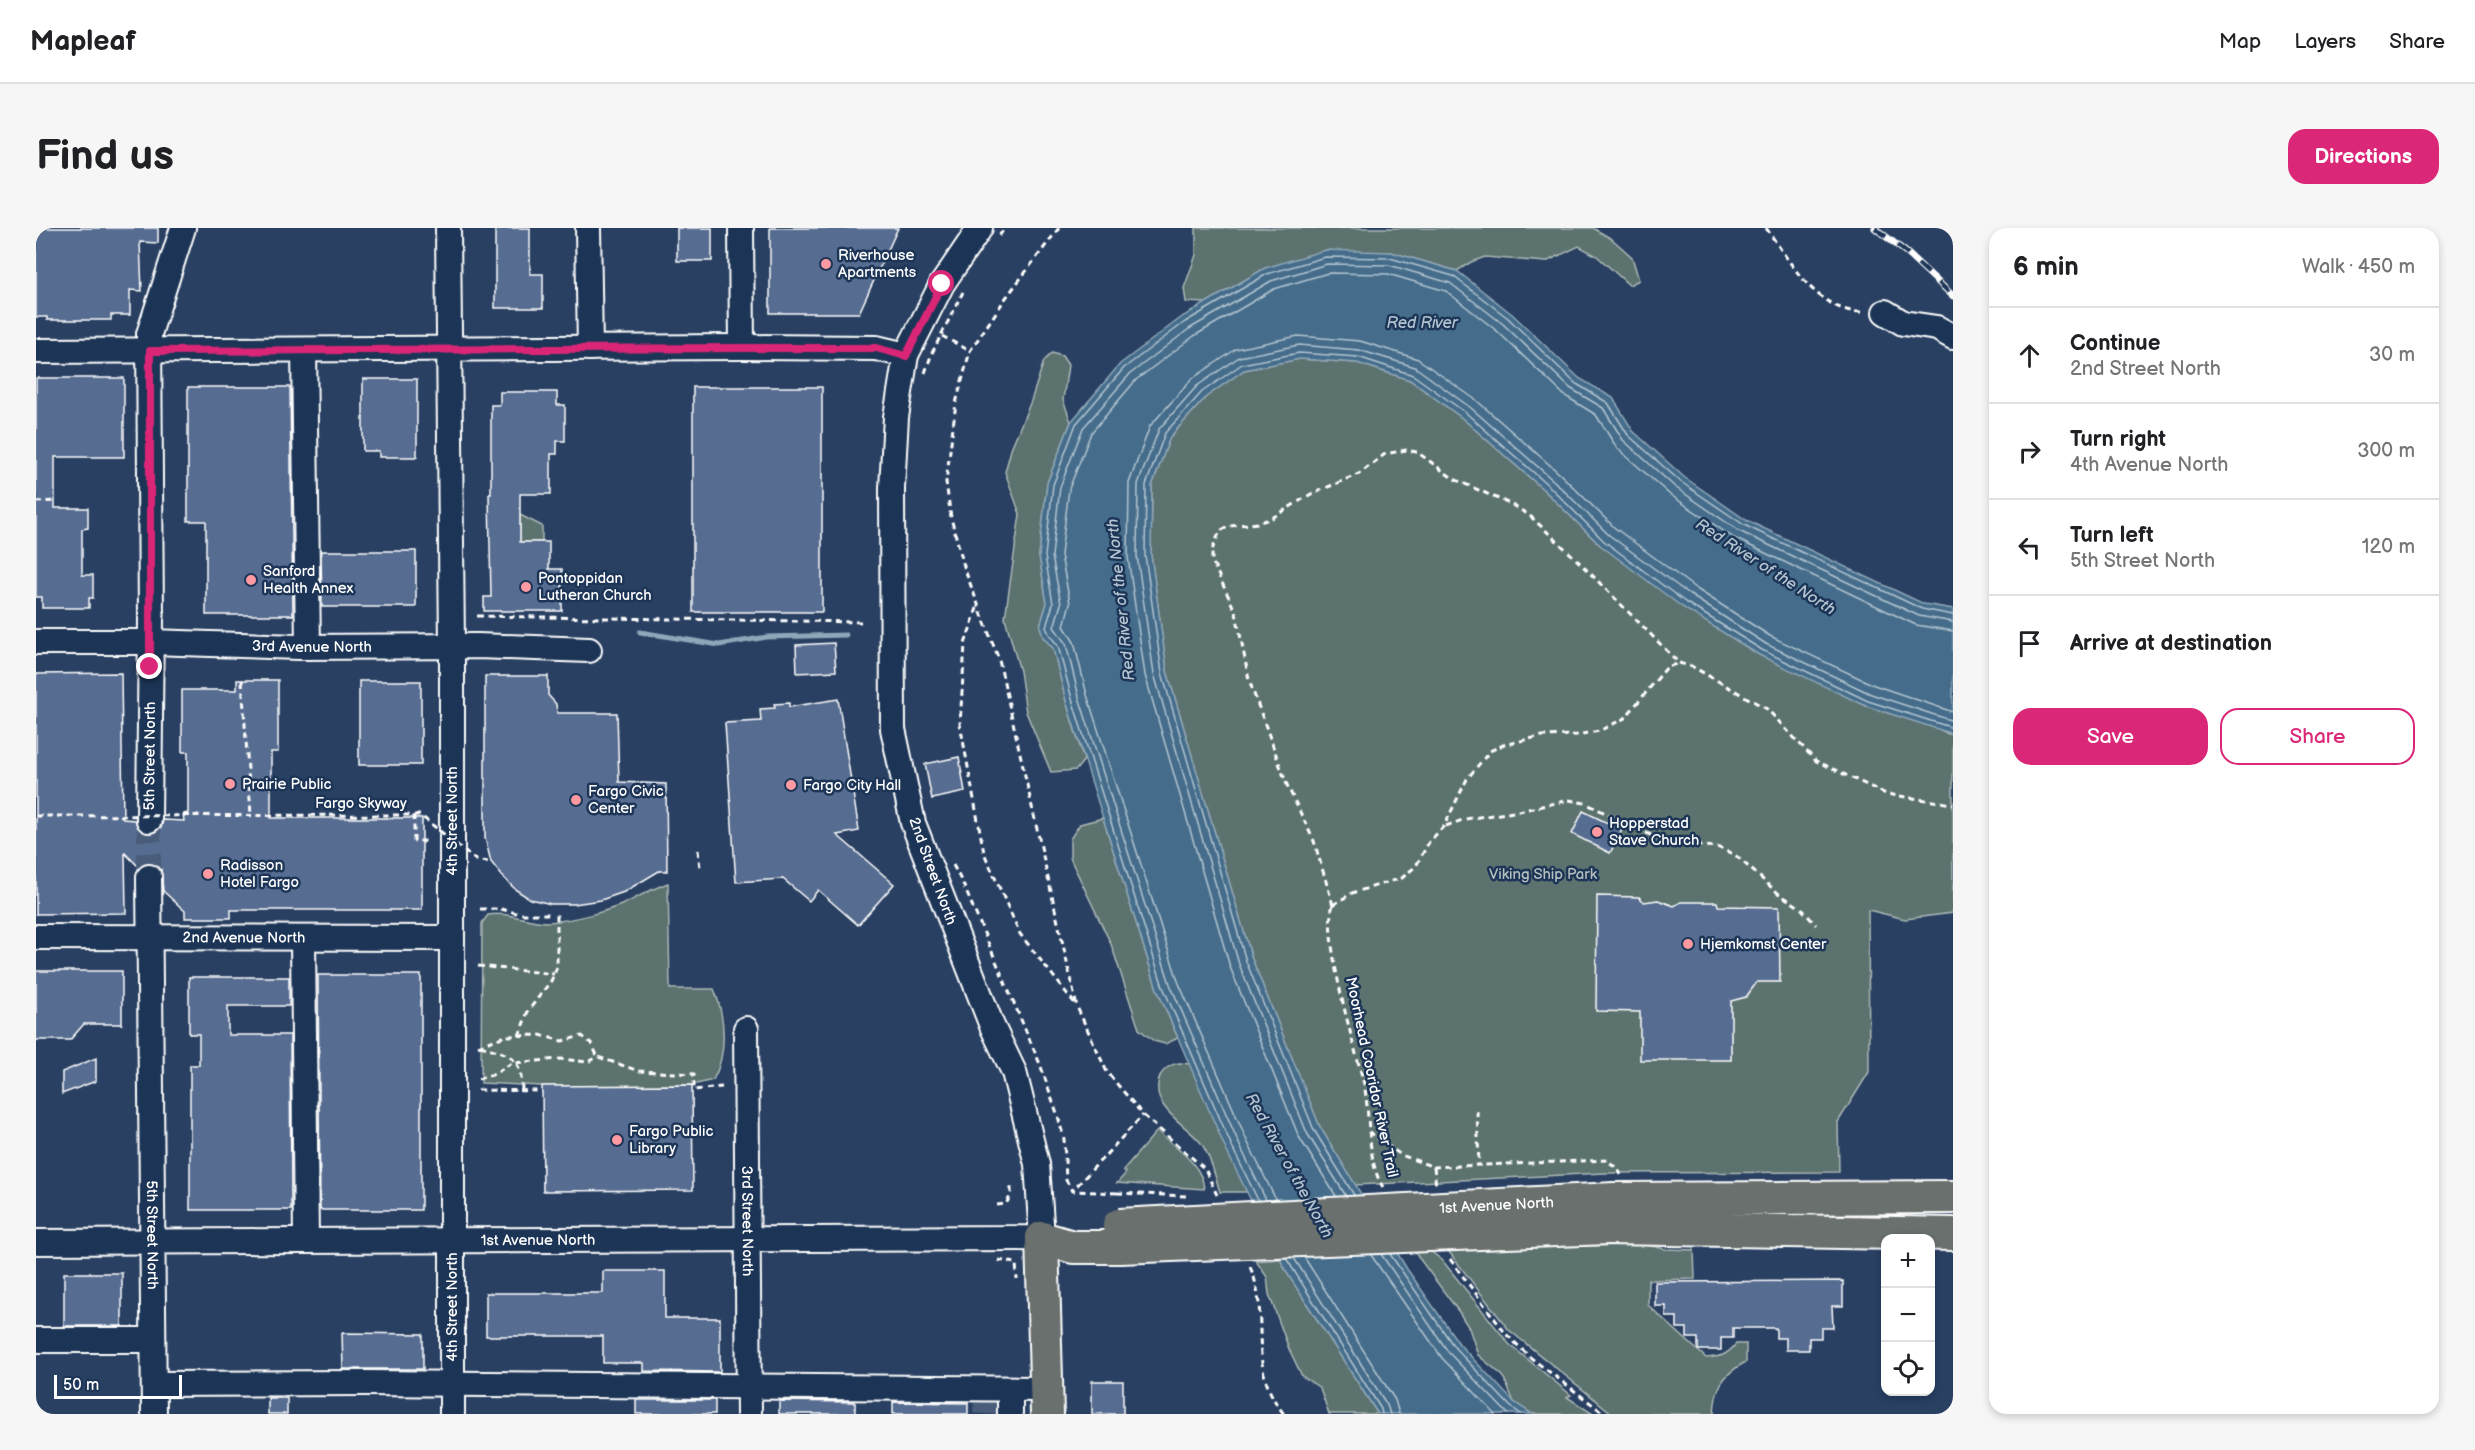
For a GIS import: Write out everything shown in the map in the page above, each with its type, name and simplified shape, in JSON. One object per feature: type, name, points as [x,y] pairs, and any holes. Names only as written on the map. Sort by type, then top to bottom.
[{"type":"main road","name":"1st Avenue North","points":[[1042,1238],[1072,1230],[1120,1236],[1612,1202],[1953,1197]]},
{"type":"main road","name":"1st Avenue North","points":[[1612,1202],[1953,1234]]},
{"type":"main road","name":"2nd Street North","points":[[1042,1238],[1047,1402]]},
{"type":"street","name":"5th Street North","points":[[150,820],[149,334],[183,228]]},
{"type":"street","name":"4th Street North","points":[[448,228],[452,646],[453,1414]]},
{"type":"street","points":[[588,228],[590,348]]},
{"type":"street","points":[[741,228],[742,348]]},
{"type":"street","name":"2nd Street North","points":[[988,235],[942,284],[906,356],[896,417],[892,488],[893,729],[913,823],[992,1026],[1014,1072],[1037,1164],[1042,1238]]},
{"type":"street","points":[[1885,312],[1903,323],[1937,328],[1953,337]]},
{"type":"street","points":[[36,351],[876,348],[906,356]]},
{"type":"street","points":[[304,350],[308,647]]},
{"type":"street","name":"3rd Avenue North","points":[[36,642],[151,642],[308,647],[452,646],[589,650]]},
{"type":"street","name":"5th Street North","points":[[149,877],[154,1414]]},
{"type":"street","name":"2nd Avenue North","points":[[36,937],[452,938]]},
{"type":"street","points":[[303,938],[306,1241]]},
{"type":"street","name":"3rd Street North","points":[[746,1029],[749,1414]]},
{"type":"street","name":"1st Avenue North","points":[[36,1242],[1042,1238]]},
{"type":"street","points":[[36,1340],[153,1340]]},
{"type":"street","points":[[154,1384],[749,1386],[979,1394],[1010,1389],[1047,1402]]},
{"type":"street","points":[[1010,1389],[1010,1414]]},
{"type":"path","points":[[988,235],[1005,228]]},
{"type":"path","points":[[1059,228],[1005,299],[970,351],[956,402],[946,482],[951,518],[977,606],[999,660],[1077,1007],[1107,1072],[1143,1115],[1205,1168],[1220,1200]]},
{"type":"path","points":[[1766,228],[1809,285],[1828,303],[1854,313],[1885,312]]},
{"type":"path","points":[[924,376],[932,353],[968,283]]},
{"type":"path","points":[[942,336],[970,351]]},
{"type":"path","name":"Moorhead Cooridor River Trail","points":[[1384,1189],[1378,1180],[1369,1132],[1364,1085],[1353,1048],[1329,922],[1333,905],[1314,841],[1287,785],[1249,680],[1236,613],[1212,561],[1212,550],[1220,531],[1230,526],[1272,518],[1311,494],[1359,474],[1385,454],[1406,450],[1417,452],[1454,478],[1529,515],[1679,663]]},
{"type":"path","points":[[36,502],[57,501]]},
{"type":"path","points":[[977,606],[965,644],[960,724],[984,853],[1020,934],[1077,1007]]},
{"type":"path","points":[[477,616],[863,622]]},
{"type":"path","points":[[1333,905],[1353,893],[1402,878],[1416,866],[1429,842],[1444,826],[1467,779],[1490,752],[1503,745],[1542,736],[1577,735],[1599,731],[1625,718],[1667,667],[1679,663],[1693,667],[1767,709],[1816,761],[1887,794],[1953,804]]},
{"type":"path","points":[[242,680],[251,815]]},
{"type":"path","points":[[1444,826],[1465,819],[1514,812],[1569,800],[1585,803],[1667,843],[1717,847],[1735,855],[1778,893],[1801,908],[1816,925]]},
{"type":"path","points":[[414,815],[414,841],[426,841]]},
{"type":"path","name":"Fargo Skyway","points":[[36,816],[420,815],[477,861],[492,862]]},
{"type":"path","points":[[698,850],[700,867]]},
{"type":"path","points":[[950,860],[963,884],[1040,1064],[1064,1139],[1066,1180],[1072,1191]]},
{"type":"path","points":[[480,909],[501,909],[520,914],[552,914]]},
{"type":"path","points":[[519,1036],[528,1011],[554,974],[557,966],[557,914]]},
{"type":"path","points":[[478,966],[554,974]]},
{"type":"path","points":[[522,1090],[517,1062],[507,1053],[478,1046],[497,1038],[540,1035],[561,1041],[582,1036],[591,1043],[598,1057],[639,1071],[694,1074],[694,1090],[722,1087]]},
{"type":"path","points":[[478,1079],[492,1075],[517,1062],[561,1059],[588,1062],[598,1057]]},
{"type":"path","points":[[478,1090],[542,1091]]},
{"type":"path","points":[[1477,1111],[1479,1165]]},
{"type":"path","points":[[1072,1191],[1143,1115]]},
{"type":"path","points":[[1369,1132],[1401,1155],[1434,1167],[1607,1160],[1618,1168],[1623,1179],[1612,1202]]},
{"type":"path","points":[[997,1205],[1006,1204],[1011,1195],[1011,1183]]},
{"type":"path","points":[[1072,1191],[1117,1193]]},
{"type":"path","points":[[1444,1253],[1506,1334],[1532,1358],[1605,1414]]},
{"type":"path","points":[[998,1260],[1016,1263],[1017,1279]]},
{"type":"path","points":[[1249,1264],[1259,1312],[1258,1344],[1263,1374],[1275,1403],[1284,1414]]},
{"type":"green space","points":[[1196,228],[1593,228],[1612,239],[1632,257],[1639,280],[1629,285],[1597,256],[1579,246],[1546,262],[1485,257],[1457,271],[1391,252],[1265,268],[1206,303],[1186,302],[1184,288],[1196,255]]},
{"type":"green space","points":[[1052,353],[1062,356],[1068,365],[1063,400],[1071,422],[1047,483],[1039,556],[1047,603],[1040,626],[1043,637],[1053,648],[1084,760],[1076,770],[1051,772],[1026,712],[1020,671],[1005,618],[1020,514],[1005,472],[1012,446],[1031,401],[1044,361]]},
{"type":"green space","name":"Viking Ship Park","points":[[1300,359],[1357,363],[1410,380],[1462,418],[1545,491],[1600,545],[1948,734],[1953,734],[1953,913],[1905,919],[1868,910],[1869,1072],[1838,1122],[1839,1172],[1604,1173],[1355,1185],[1320,1127],[1252,959],[1167,671],[1151,555],[1152,486],[1170,437],[1206,397],[1244,370]]},
{"type":"green space","points":[[520,515],[542,526],[542,542],[520,542]]},
{"type":"green space","points":[[1103,818],[1157,989],[1178,1038],[1165,1044],[1154,1041],[1139,1029],[1111,944],[1070,858],[1070,839],[1080,824]]},
{"type":"green space","points":[[668,883],[670,989],[714,989],[721,1011],[723,1046],[713,1080],[692,1085],[542,1086],[481,1083],[482,923],[488,915],[503,914],[548,922],[567,920],[622,905]]},
{"type":"green space","points":[[1180,1063],[1190,1064],[1247,1192],[1220,1192],[1210,1160],[1201,1143],[1171,1115],[1160,1099],[1158,1089],[1160,1076],[1170,1066]]},
{"type":"green space","points":[[1157,1131],[1193,1164],[1204,1189],[1117,1183],[1126,1173],[1123,1170]]},
{"type":"green space","points":[[1647,1245],[1665,1249],[1694,1250],[1695,1279],[1648,1280],[1648,1305],[1706,1358],[1723,1355],[1736,1344],[1746,1344],[1746,1362],[1731,1372],[1721,1383],[1714,1414],[1613,1414],[1509,1330],[1446,1248]]},
{"type":"green space","points":[[1413,1250],[1429,1250],[1442,1260],[1509,1344],[1571,1395],[1567,1397],[1593,1414],[1532,1414],[1514,1402],[1503,1376],[1478,1355],[1469,1328]]},
{"type":"green space","points":[[1280,1259],[1378,1414],[1329,1414],[1320,1388],[1302,1376],[1289,1349],[1269,1294],[1267,1277],[1256,1261]]},
{"type":"water","name":"Red River","points":[[1325,250],[1391,252],[1457,271],[1512,314],[1579,378],[1613,398],[1633,431],[1684,477],[1746,520],[1924,604],[1953,609],[1953,734],[1866,706],[1759,655],[1682,607],[1600,545],[1545,491],[1462,418],[1410,380],[1357,363],[1300,359],[1244,370],[1206,397],[1170,437],[1152,486],[1151,555],[1167,671],[1252,959],[1320,1127],[1407,1269],[1460,1345],[1514,1402],[1532,1414],[1378,1414],[1287,1273],[1227,1152],[1157,989],[1066,701],[1053,648],[1043,637],[1040,626],[1047,603],[1039,556],[1047,483],[1071,422],[1120,364],[1182,317],[1265,268]]},
{"type":"building","points":[[36,228],[158,228],[158,243],[140,242],[142,291],[130,290],[130,315],[111,315],[111,320],[47,320],[47,317],[36,317]]},
{"type":"building","points":[[495,228],[530,228],[530,274],[543,274],[543,308],[495,308]]},
{"type":"building","points":[[677,228],[712,228],[712,261],[677,261]]},
{"type":"building","name":"Riverhouse Apartments","points":[[770,228],[898,228],[859,313],[770,313]]},
{"type":"building","points":[[36,378],[124,378],[124,457],[55,457],[55,508],[88,508],[88,528],[82,529],[82,575],[93,575],[93,598],[89,598],[89,608],[42,608],[42,597],[36,597]]},
{"type":"building","points":[[363,379],[417,379],[417,457],[379,457],[379,451],[363,451]]},
{"type":"building","points":[[188,387],[290,387],[293,615],[206,615],[206,521],[188,521]]},
{"type":"building","points":[[693,387],[822,387],[822,612],[693,612]]},
{"type":"building","points":[[500,392],[557,392],[557,405],[565,405],[565,441],[557,441],[557,454],[551,454],[551,494],[520,494],[520,542],[549,542],[549,569],[562,569],[562,611],[484,611],[484,597],[491,597],[489,494],[491,494],[491,405],[500,405]]},
{"type":"building","points":[[321,551],[416,551],[416,607],[322,607]]},
{"type":"building","points":[[834,643],[836,671],[797,673],[796,645]]},
{"type":"building","points":[[121,673],[123,819],[135,820],[141,832],[149,834],[161,828],[163,820],[184,821],[183,814],[188,813],[188,752],[182,752],[182,690],[237,690],[237,680],[278,680],[278,752],[271,752],[271,818],[422,818],[422,910],[231,910],[231,918],[185,918],[185,911],[163,891],[161,869],[149,863],[139,867],[125,853],[126,913],[36,914],[36,674]]},
{"type":"building","name":"Fargo Civic Center","points":[[485,676],[548,676],[548,695],[556,704],[557,713],[617,713],[619,782],[666,784],[667,871],[659,871],[624,892],[601,900],[574,904],[551,904],[530,899],[516,890],[502,876],[491,862],[485,838]]},
{"type":"building","points":[[359,681],[421,681],[421,765],[359,765]]},
{"type":"building","name":"Fargo City Hall","points":[[838,699],[859,831],[837,835],[894,884],[858,925],[818,890],[809,901],[783,879],[736,882],[725,723],[761,721],[760,709],[775,708],[774,704],[789,703],[789,707]]},
{"type":"building","points":[[959,757],[965,792],[932,799],[925,764]]},
{"type":"building","name":"Hopperstad Stave Church","points":[[1583,811],[1622,830],[1610,853],[1572,834]]},
{"type":"building","name":"Hjemkomst Center","points":[[1597,896],[1639,897],[1644,902],[1658,900],[1674,906],[1681,902],[1717,902],[1718,906],[1779,907],[1780,982],[1757,982],[1746,997],[1731,1001],[1731,1060],[1640,1060],[1640,1012],[1596,1011]]},
{"type":"building","points":[[36,971],[122,971],[122,1024],[84,1024],[70,1040],[36,1040]]},
{"type":"building","points":[[318,975],[421,975],[421,1210],[320,1210]]},
{"type":"building","points":[[189,977],[289,977],[289,1006],[228,1006],[228,1035],[290,1035],[291,1210],[190,1210],[190,1065],[199,1065],[199,1034],[189,1034]]},
{"type":"building","points":[[96,1058],[96,1081],[62,1094],[62,1072]]},
{"type":"building","name":"Fargo Public Library","points":[[692,1085],[693,1190],[543,1191],[542,1086]]},
{"type":"building","points":[[603,1271],[665,1271],[665,1318],[720,1318],[720,1372],[644,1371],[644,1363],[603,1363],[603,1336],[486,1336],[486,1293],[603,1293]]},
{"type":"building","points":[[64,1273],[122,1273],[122,1326],[64,1326]]},
{"type":"building","points":[[1843,1281],[1843,1306],[1832,1306],[1833,1328],[1821,1328],[1821,1338],[1809,1338],[1809,1350],[1786,1350],[1786,1338],[1776,1338],[1776,1328],[1733,1328],[1733,1338],[1721,1338],[1721,1350],[1698,1350],[1698,1338],[1687,1338],[1687,1328],[1677,1328],[1677,1317],[1666,1317],[1666,1306],[1655,1306],[1655,1282]]},
{"type":"building","points":[[342,1333],[423,1334],[423,1369],[343,1369]]},
{"type":"building","points":[[1092,1381],[1123,1381],[1123,1414],[1092,1414]]},
{"type":"building","points":[[268,1398],[287,1398],[287,1414],[268,1414]]},
{"type":"building","points":[[636,1400],[715,1400],[715,1414],[636,1414]]},
{"type":"building","points":[[779,1401],[855,1402],[855,1414],[779,1414]]},
{"type":"building","points":[[893,1402],[968,1403],[968,1414],[893,1414]]},
{"type":"waterway","points":[[640,632],[719,645],[767,637],[846,635]]},
{"type":"tunnel","points":[[149,820],[149,877]]},
{"type":"tunnel","points":[[985,1414],[986,1400]]},
{"type":"railway","points":[[1875,228],[1907,253],[1953,296]]},
{"type":"place","name":"Riverhouse Apartments","points":[[826,264]]},
{"type":"place","name":"Sanford Health Annex","points":[[251,580]]},
{"type":"place","name":"Pontoppidan Lutheran Church","points":[[526,587]]},
{"type":"place","name":"Prairie Public","points":[[230,784]]},
{"type":"place","name":"Fargo City Hall","points":[[791,785]]},
{"type":"place","name":"Fargo Civic Center","points":[[576,800]]},
{"type":"place","name":"Hopperstad Stave Church","points":[[1597,832]]},
{"type":"place","name":"Radisson Hotel Fargo","points":[[208,874]]},
{"type":"place","name":"Hjemkomst Center","points":[[1688,944]]},
{"type":"place","name":"Fargo Public Library","points":[[617,1140]]},
{"type":"route","points":[[150,667],[150,351],[620,347],[876,348],[906,356],[942,284]]},
{"type":"water label","name":"Red River of the North","points":[[1766,566]]},
{"type":"water label","name":"Red River of the North","points":[[1120,600]]},
{"type":"water label","name":"Red River of the North","points":[[1290,1165]]}]
